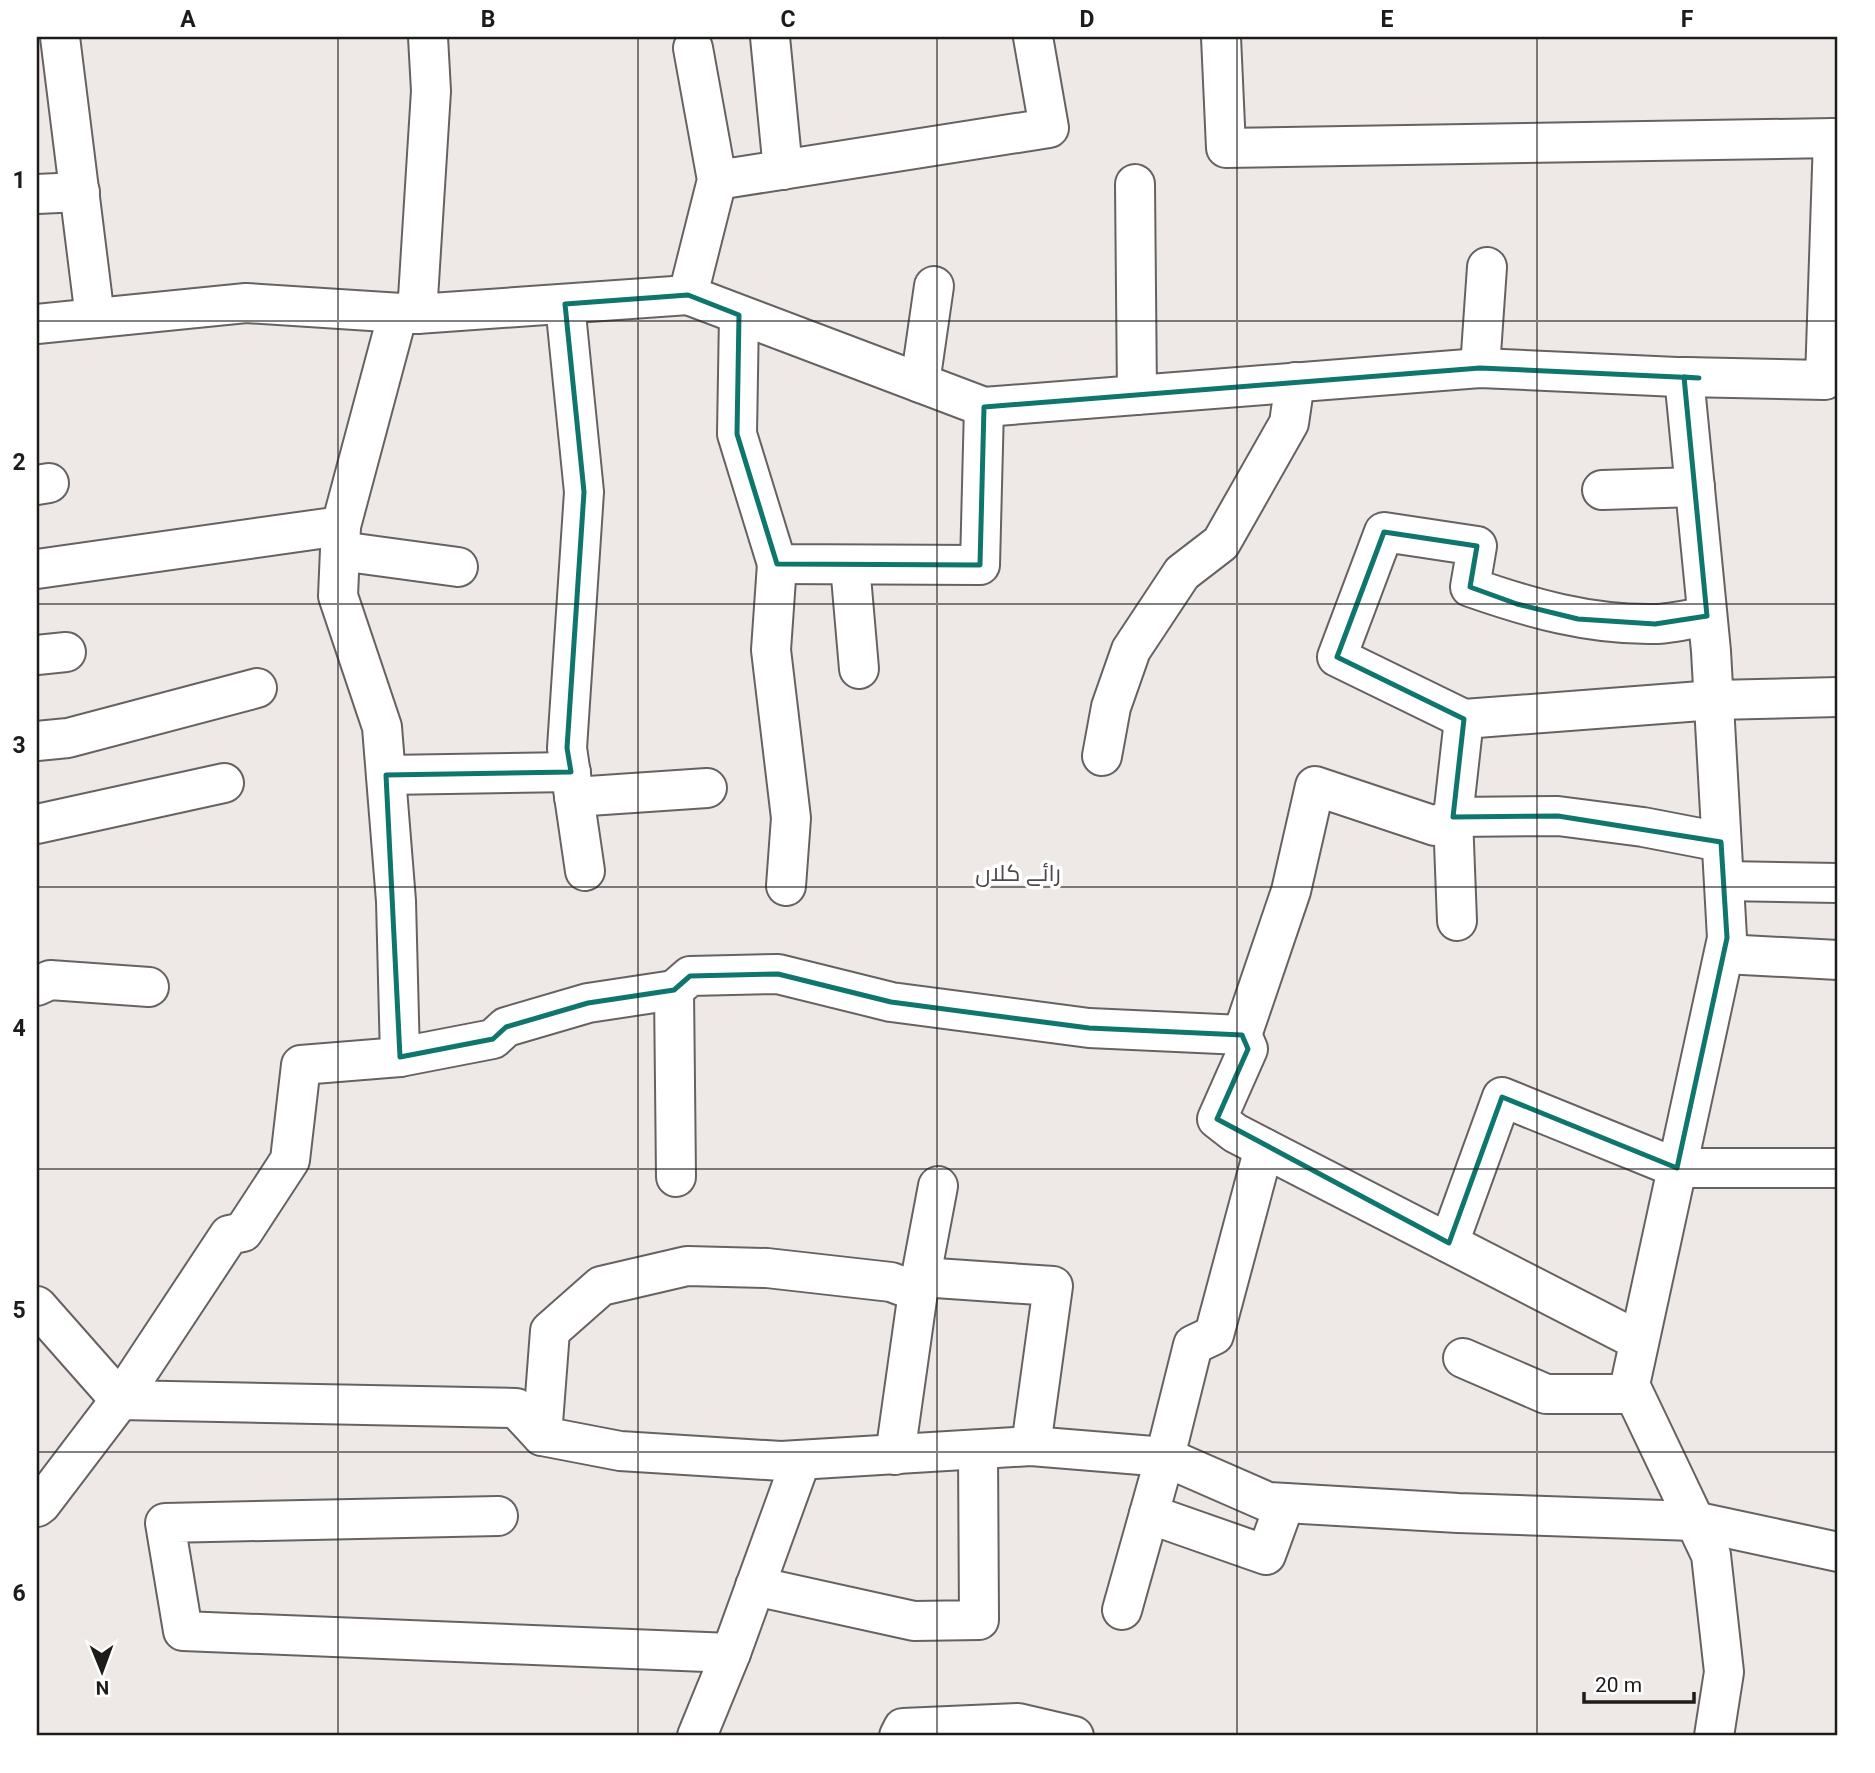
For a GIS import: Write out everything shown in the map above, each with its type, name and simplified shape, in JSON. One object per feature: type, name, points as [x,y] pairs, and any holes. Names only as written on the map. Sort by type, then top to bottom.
[{"type":"street","points":[[60,37],[52,98],[80,192],[95,318]]},
{"type":"street","points":[[400,1057],[396,901],[382,727],[338,596],[340,538],[407,313],[431,91],[428,37]]},
{"type":"street","points":[[770,37],[783,170]]},
{"type":"street","points":[[717,180],[1049,128],[1033,37]]},
{"type":"street","points":[[1220,37],[1226,148],[1836,138],[1825,380],[1828,388],[1684,377],[1714,700],[1727,938],[1630,1385],[1711,1555],[1724,1672],[1714,1736]]},
{"type":"street","points":[[688,295],[717,180],[693,48]]},
{"type":"street","points":[[1135,184],[1138,395]]},
{"type":"street","points":[[37,194],[80,192]]},
{"type":"street","points":[[1480,368],[1486,268]]},
{"type":"street","points":[[920,383],[934,286]]},
{"type":"street","points":[[37,324],[246,303],[407,313],[688,295],[984,407],[1480,368],[1699,378]]},
{"type":"street","points":[[565,304],[584,492],[567,748],[585,872]]},
{"type":"street","points":[[739,315],[737,434],[777,564],[771,650],[792,818],[786,886]]},
{"type":"street","points":[[1102,756],[1111,707],[1132,650],[1182,573],[1221,543],[1289,423],[1295,382]]},
{"type":"street","points":[[777,564],[980,565],[984,407]]},
{"type":"street","points":[[1602,489],[1695,487]]},
{"type":"street","points":[[1707,616],[1655,624],[1578,619],[1517,604],[1470,587],[1477,546],[1384,532],[1336,657],[1464,719],[1714,700],[1838,696]]},
{"type":"street","points":[[37,569],[340,538],[458,567]]},
{"type":"street","points":[[850,565],[859,669]]},
{"type":"street","points":[[37,741],[68,738],[257,688]]},
{"type":"street","points":[[1457,921],[1453,817],[1464,719]]},
{"type":"street","points":[[386,775],[572,785],[707,788]]},
{"type":"street","points":[[37,824],[224,783]]},
{"type":"street","points":[[1639,1341],[1235,1133],[1217,1119],[1248,1049],[1242,1035],[1292,891],[1315,786],[1435,825],[1453,817],[1558,816],[1643,827],[1721,842]]},
{"type":"street","points":[[1724,881],[1838,883]]},
{"type":"street","points":[[1724,954],[1838,960]]},
{"type":"street","points":[[37,1507],[120,1399],[229,1235],[243,1232],[290,1160],[301,1065],[400,1057],[493,1039],[506,1027],[588,1003],[674,990],[690,976],[778,974],[917,1006],[1089,1028],[1242,1035]]},
{"type":"street","points":[[37,986],[51,980],[149,987]]},
{"type":"street","points":[[674,990],[677,1177]]},
{"type":"street","points":[[1449,1243],[1502,1097],[1677,1168],[1838,1168]]},
{"type":"street","points":[[1122,1610],[1166,1457],[1193,1345],[1214,1335],[1264,1148]]},
{"type":"street","points":[[895,1455],[920,1284],[938,1186]]},
{"type":"street","points":[[542,1436],[550,1331],[601,1286],[687,1266],[767,1268],[920,1284],[1053,1286],[1031,1446]]},
{"type":"street","points":[[37,1306],[120,1399],[516,1408],[542,1436],[620,1451],[781,1461],[1031,1446],[1166,1457],[1268,1502],[1458,1513],[1695,1521],[1838,1552]]},
{"type":"street","points":[[1463,1358],[1546,1394],[1634,1394]]},
{"type":"street","points":[[755,1586],[914,1621],[978,1620],[978,1450]]},
{"type":"street","points":[[697,1736],[731,1653],[801,1460]]},
{"type":"street","points":[[1149,1514],[1266,1555],[1285,1503]]},
{"type":"street","points":[[498,1516],[164,1523],[183,1631],[731,1653]]},
{"type":"street","points":[[899,1736],[903,1728],[1018,1723],[1074,1736]]},
{"type":"highlighted area","points":[[688,295],[739,315],[737,434],[777,564],[980,565],[984,407],[1480,368],[1684,377],[1707,616],[1655,624],[1578,619],[1517,604],[1470,587],[1477,546],[1384,532],[1337,657],[1464,719],[1453,817],[1558,816],[1721,842],[1727,938],[1677,1168],[1502,1097],[1449,1243],[1217,1119],[1248,1049],[1242,1035],[1089,1028],[891,1002],[778,974],[690,976],[674,990],[588,1003],[506,1027],[493,1039],[400,1057],[386,775],[571,772],[567,748],[584,492],[565,304]]},
{"type":"district","name":"رائے کلاں","points":[[1018,873]]}]
